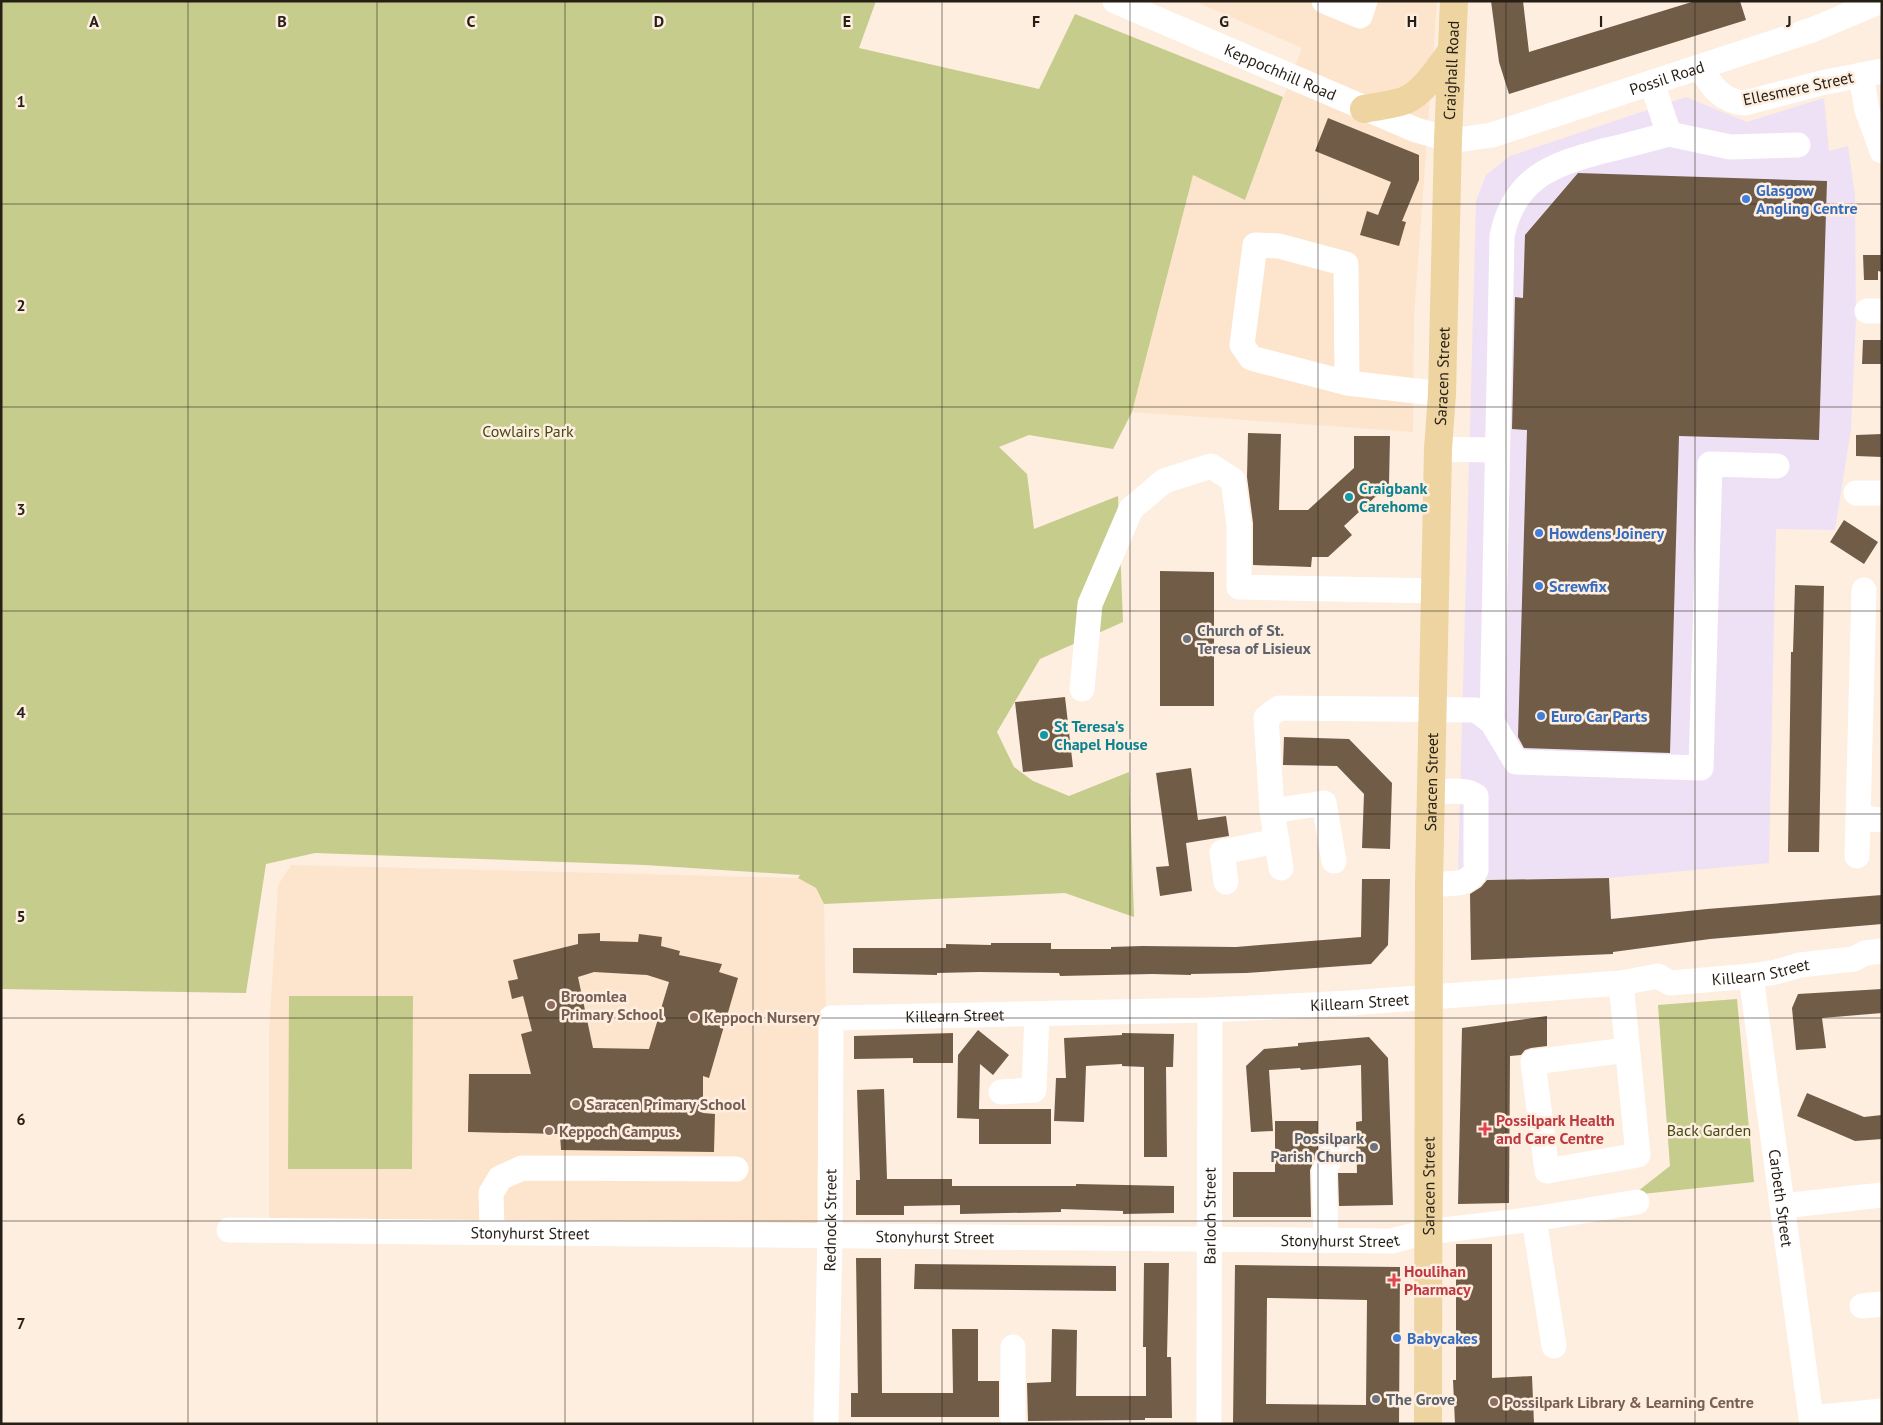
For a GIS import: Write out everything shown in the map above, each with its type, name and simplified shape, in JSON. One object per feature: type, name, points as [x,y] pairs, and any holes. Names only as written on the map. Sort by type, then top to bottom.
[{"type":"main road","name":"Craighall Road","points":[[1448,139],[1454,1]]},
{"type":"main road","points":[[1364,109],[1395,104],[1414,95],[1434,75],[1451,52]]},
{"type":"main road","name":"Saracen Street","points":[[1428,1424],[1429,884],[1438,449],[1442,394],[1448,139]]},
{"type":"street","name":"Keppochhill Road","points":[[1115,1],[1279,70],[1364,109],[1416,130],[1448,139]]},
{"type":"street","points":[[1324,1],[1360,16],[1365,1]]},
{"type":"street","name":"Possil Road","points":[[1448,139],[1492,135],[1812,30],[1881,1]]},
{"type":"street","name":"Ellesmere Street","points":[[1700,67],[1717,92],[1736,102],[1745,102],[1871,73]]},
{"type":"street","points":[[1871,73],[1867,110],[1882,151]]},
{"type":"street","points":[[1652,83],[1669,134]]},
{"type":"street","points":[[1492,722],[1496,450],[1502,236],[1509,211],[1530,182],[1547,170],[1568,161],[1669,134],[1730,147],[1798,145]]},
{"type":"street","points":[[1347,383],[1346,264],[1279,246],[1255,245],[1242,345],[1251,358],[1347,383],[1442,394]]},
{"type":"street","points":[[1438,449],[1496,450]]},
{"type":"street","points":[[1281,868],[1272,811],[1266,718],[1279,708],[1476,710],[1492,722],[1516,762],[1701,768],[1710,464],[1777,466]]},
{"type":"street","points":[[1082,689],[1090,604],[1131,509],[1164,481],[1211,466],[1233,480],[1239,525],[1239,586],[1436,591]]},
{"type":"street","points":[[1856,493],[1882,493]]},
{"type":"street","points":[[1857,856],[1870,819],[1872,656],[1864,590]]},
{"type":"street","points":[[1429,884],[1461,883],[1470,878],[1476,870],[1476,796],[1464,792],[1432,792]]},
{"type":"street","points":[[1272,811],[1324,804],[1334,862]]},
{"type":"street","points":[[1226,882],[1222,852],[1277,841]]},
{"type":"street","name":"Killearn Street","points":[[831,1018],[1210,1010],[1428,998],[1621,983],[1658,976],[1670,983],[1751,976],[1776,972],[1800,965],[1854,959],[1865,953],[1882,951]]},
{"type":"street","name":"Carbeth Street","points":[[1751,976],[1811,1418],[1882,1411]]},
{"type":"street","points":[[1621,983],[1638,1155],[1547,1172],[1532,1062],[1627,1050]]},
{"type":"street","name":"Barloch Street","points":[[1209,1424],[1210,1010]]},
{"type":"street","points":[[1001,1092],[1034,1090],[1037,1014]]},
{"type":"street","name":"Rednock Street","points":[[826,1424],[830,1235],[831,1018]]},
{"type":"street","points":[[1326,1241],[1324,1170],[1336,1147]]},
{"type":"street","points":[[492,1232],[490,1193],[500,1178],[522,1168],[736,1169]]},
{"type":"street","points":[[1782,1206],[1882,1195]]},
{"type":"street","name":"Stonyhurst Street","points":[[229,1230],[830,1235],[1210,1241],[1391,1241],[1428,1232],[1534,1219],[1637,1202]]},
{"type":"street","points":[[1534,1219],[1554,1346]]},
{"type":"street","points":[[1013,1347],[1013,1424]]},
{"type":"shaded area","points":[[1194,1],[1437,1],[1414,317],[1413,432],[1132,412],[1193,175],[1245,199],[1302,48]]},
{"type":"shaded area","points":[[1686,97],[1747,122],[1824,98],[1829,151],[1848,146],[1855,196],[1856,320],[1851,429],[1835,530],[1776,529],[1769,863],[1609,878],[1469,880],[1458,873],[1476,201],[1486,175],[1510,156]]},
{"type":"shaded area","name":"Keppoch Campus.","points":[[291,865],[798,878],[816,888],[824,904],[830,1235],[269,1231],[269,1032],[278,885]]},
{"type":"green space","name":"Cowlairs Park","points":[[1,1],[876,1],[859,48],[1039,89],[1075,14],[1283,97],[1245,200],[1193,175],[1132,412],[1113,449],[1029,435],[999,447],[1027,474],[1034,529],[1118,496],[1123,622],[1040,659],[997,732],[1014,767],[1033,781],[1069,796],[1129,772],[1134,917],[1065,893],[824,904],[816,888],[798,878],[800,875],[645,865],[315,853],[266,864],[246,993],[1,989]]},
{"type":"green space","points":[[289,996],[413,996],[412,1169],[288,1169]]},
{"type":"green space","name":"Back Garden","points":[[1737,999],[1754,1182],[1633,1195],[1670,1166],[1658,1005]]},
{"type":"building","points":[[1491,1],[1523,1],[1529,52],[1695,1],[1740,1],[1746,20],[1509,94],[1499,62]]},
{"type":"building","points":[[1328,118],[1419,155],[1419,180],[1402,221],[1406,222],[1399,246],[1360,235],[1367,211],[1378,215],[1391,182],[1315,151]]},
{"type":"building","points":[[1578,173],[1827,181],[1819,440],[1679,436],[1670,753],[1524,748],[1518,737],[1527,430],[1512,429],[1515,297],[1523,298],[1525,235]]},
{"type":"building","points":[[1863,255],[1882,255],[1882,272],[1878,271],[1878,280],[1864,280]]},
{"type":"building","points":[[1863,340],[1882,340],[1882,364],[1862,364]]},
{"type":"building","name":"Craigbank Carehome","points":[[1248,433],[1281,434],[1279,510],[1308,510],[1354,468],[1354,436],[1390,436],[1389,484],[1344,526],[1352,535],[1328,557],[1312,557],[1311,567],[1253,565],[1253,523],[1247,477]]},
{"type":"building","points":[[1882,434],[1882,457],[1856,456],[1856,435]]},
{"type":"building","points":[[1844,520],[1878,542],[1864,564],[1830,542]]},
{"type":"building","name":"Church of St. Teresa of Lisieux","points":[[1160,571],[1214,572],[1214,706],[1160,706]]},
{"type":"building","points":[[1795,585],[1824,586],[1819,852],[1788,852],[1791,652],[1793,652]]},
{"type":"building","name":"St Teresa's Chapel House","points":[[1065,697],[1073,767],[1023,772],[1015,702]]},
{"type":"building","points":[[1284,737],[1349,739],[1392,783],[1390,849],[1362,848],[1364,794],[1337,766],[1283,765]]},
{"type":"building","points":[[1191,768],[1198,820],[1226,816],[1229,836],[1186,843],[1192,891],[1160,896],[1156,867],[1169,866],[1156,773]]},
{"type":"building","points":[[1609,878],[1611,919],[1882,895],[1882,924],[1710,939],[1613,952],[1613,954],[1471,960],[1470,894],[1481,887],[1487,880]]},
{"type":"building","points":[[1362,879],[1390,879],[1388,945],[1371,964],[1191,975],[1060,976],[1059,973],[979,972],[937,973],[937,975],[853,973],[853,948],[946,948],[946,944],[991,945],[991,943],[1051,943],[1051,949],[1111,949],[1111,947],[1142,946],[1236,947],[1361,937]]},
{"type":"building","points":[[600,933],[600,941],[638,942],[639,934],[662,937],[661,946],[680,951],[679,955],[722,964],[719,972],[738,978],[709,1078],[703,1076],[703,1113],[715,1114],[714,1152],[561,1150],[560,1134],[468,1132],[469,1074],[531,1074],[521,1034],[532,1031],[523,996],[512,999],[508,981],[518,979],[513,960],[578,944],[578,934]],"holes":[[[594,972],[647,975],[669,982],[649,1049],[593,1048],[578,977]]]},
{"type":"building","points":[[1882,989],[1882,1013],[1822,1018],[1826,1048],[1796,1050],[1792,1008],[1798,994]]},
{"type":"building","name":"Possilpark Health and Care Centre","points":[[1547,1016],[1547,1046],[1531,1048],[1525,1050],[1521,1055],[1510,1056],[1509,1203],[1458,1204],[1462,1028]]},
{"type":"building","points":[[978,1030],[1009,1055],[993,1075],[980,1064],[979,1109],[1051,1109],[1051,1144],[979,1144],[979,1119],[957,1118],[958,1055]]},
{"type":"building","points":[[953,1033],[953,1063],[913,1063],[913,1058],[854,1059],[854,1036]]},
{"type":"building","points":[[1122,1033],[1174,1034],[1173,1067],[1166,1067],[1167,1157],[1144,1157],[1144,1067],[1122,1066],[1122,1064],[1086,1066],[1084,1122],[1054,1121],[1056,1078],[1066,1078],[1064,1038],[1122,1035]]},
{"type":"building","points":[[1369,1037],[1388,1058],[1393,1205],[1339,1206],[1338,1173],[1357,1173],[1356,1122],[1362,1121],[1361,1065],[1301,1070],[1300,1068],[1269,1070],[1273,1131],[1251,1132],[1246,1066],[1264,1049],[1298,1046],[1298,1043]]},
{"type":"building","points":[[884,1089],[887,1179],[952,1179],[952,1186],[1076,1186],[1076,1184],[1174,1186],[1174,1213],[1123,1214],[1123,1211],[1061,1209],[1061,1212],[960,1214],[960,1205],[904,1206],[904,1215],[856,1215],[856,1180],[860,1180],[857,1090]]},
{"type":"building","points":[[1807,1093],[1864,1117],[1882,1115],[1882,1139],[1855,1141],[1797,1116]]},
{"type":"building","points":[[1275,1121],[1318,1121],[1318,1151],[1310,1170],[1311,1217],[1233,1217],[1233,1172],[1275,1172]]},
{"type":"building","points":[[1456,1244],[1492,1244],[1492,1378],[1532,1376],[1534,1424],[1455,1424],[1453,1380],[1456,1380]]},
{"type":"building","points":[[856,1258],[881,1258],[882,1393],[953,1393],[952,1329],[978,1329],[978,1381],[999,1381],[999,1417],[851,1417],[851,1393],[858,1393]]},
{"type":"building","points":[[1144,1263],[1169,1263],[1167,1357],[1171,1357],[1172,1418],[1028,1421],[1027,1383],[1051,1382],[1052,1329],[1077,1330],[1076,1396],[1146,1396],[1146,1347],[1143,1347]]},
{"type":"building","points":[[915,1264],[1116,1266],[1116,1291],[914,1289]]},
{"type":"building","points":[[1235,1265],[1400,1267],[1399,1424],[1233,1424]],"holes":[[[1267,1298],[1367,1300],[1366,1405],[1266,1404]]]},
{"type":"place","name":"Glasgow Angling Centre","points":[[1746,199]]},
{"type":"place","name":"Craigbank Carehome","points":[[1349,497]]},
{"type":"place","name":"Howdens Joinery","points":[[1539,533]]},
{"type":"place","name":"Screwfix","points":[[1539,586]]},
{"type":"place","name":"Church of St. Teresa of Lisieux","points":[[1187,639]]},
{"type":"place","name":"Euro Car Parts","points":[[1541,716]]},
{"type":"place","name":"St Teresa's Chapel House","points":[[1044,735]]},
{"type":"place","name":"Broomlea Primary School","points":[[551,1005]]},
{"type":"place","name":"Keppoch Nursery","points":[[694,1017]]},
{"type":"place","name":"Saracen Primary School","points":[[576,1104]]},
{"type":"place","name":"Possilpark Health and Care Centre","points":[[1485,1129]]},
{"type":"place","name":"Keppoch Campus.","points":[[549,1131]]},
{"type":"place","name":"Possilpark Parish Church","points":[[1374,1147]]},
{"type":"place","name":"Houlihan Pharmacy","points":[[1394,1280]]},
{"type":"place","name":"Babycakes","points":[[1397,1338]]},
{"type":"place","name":"The Grove","points":[[1376,1399]]},
{"type":"place","name":"Possilpark Library & Learning Centre","points":[[1494,1402]]}]
